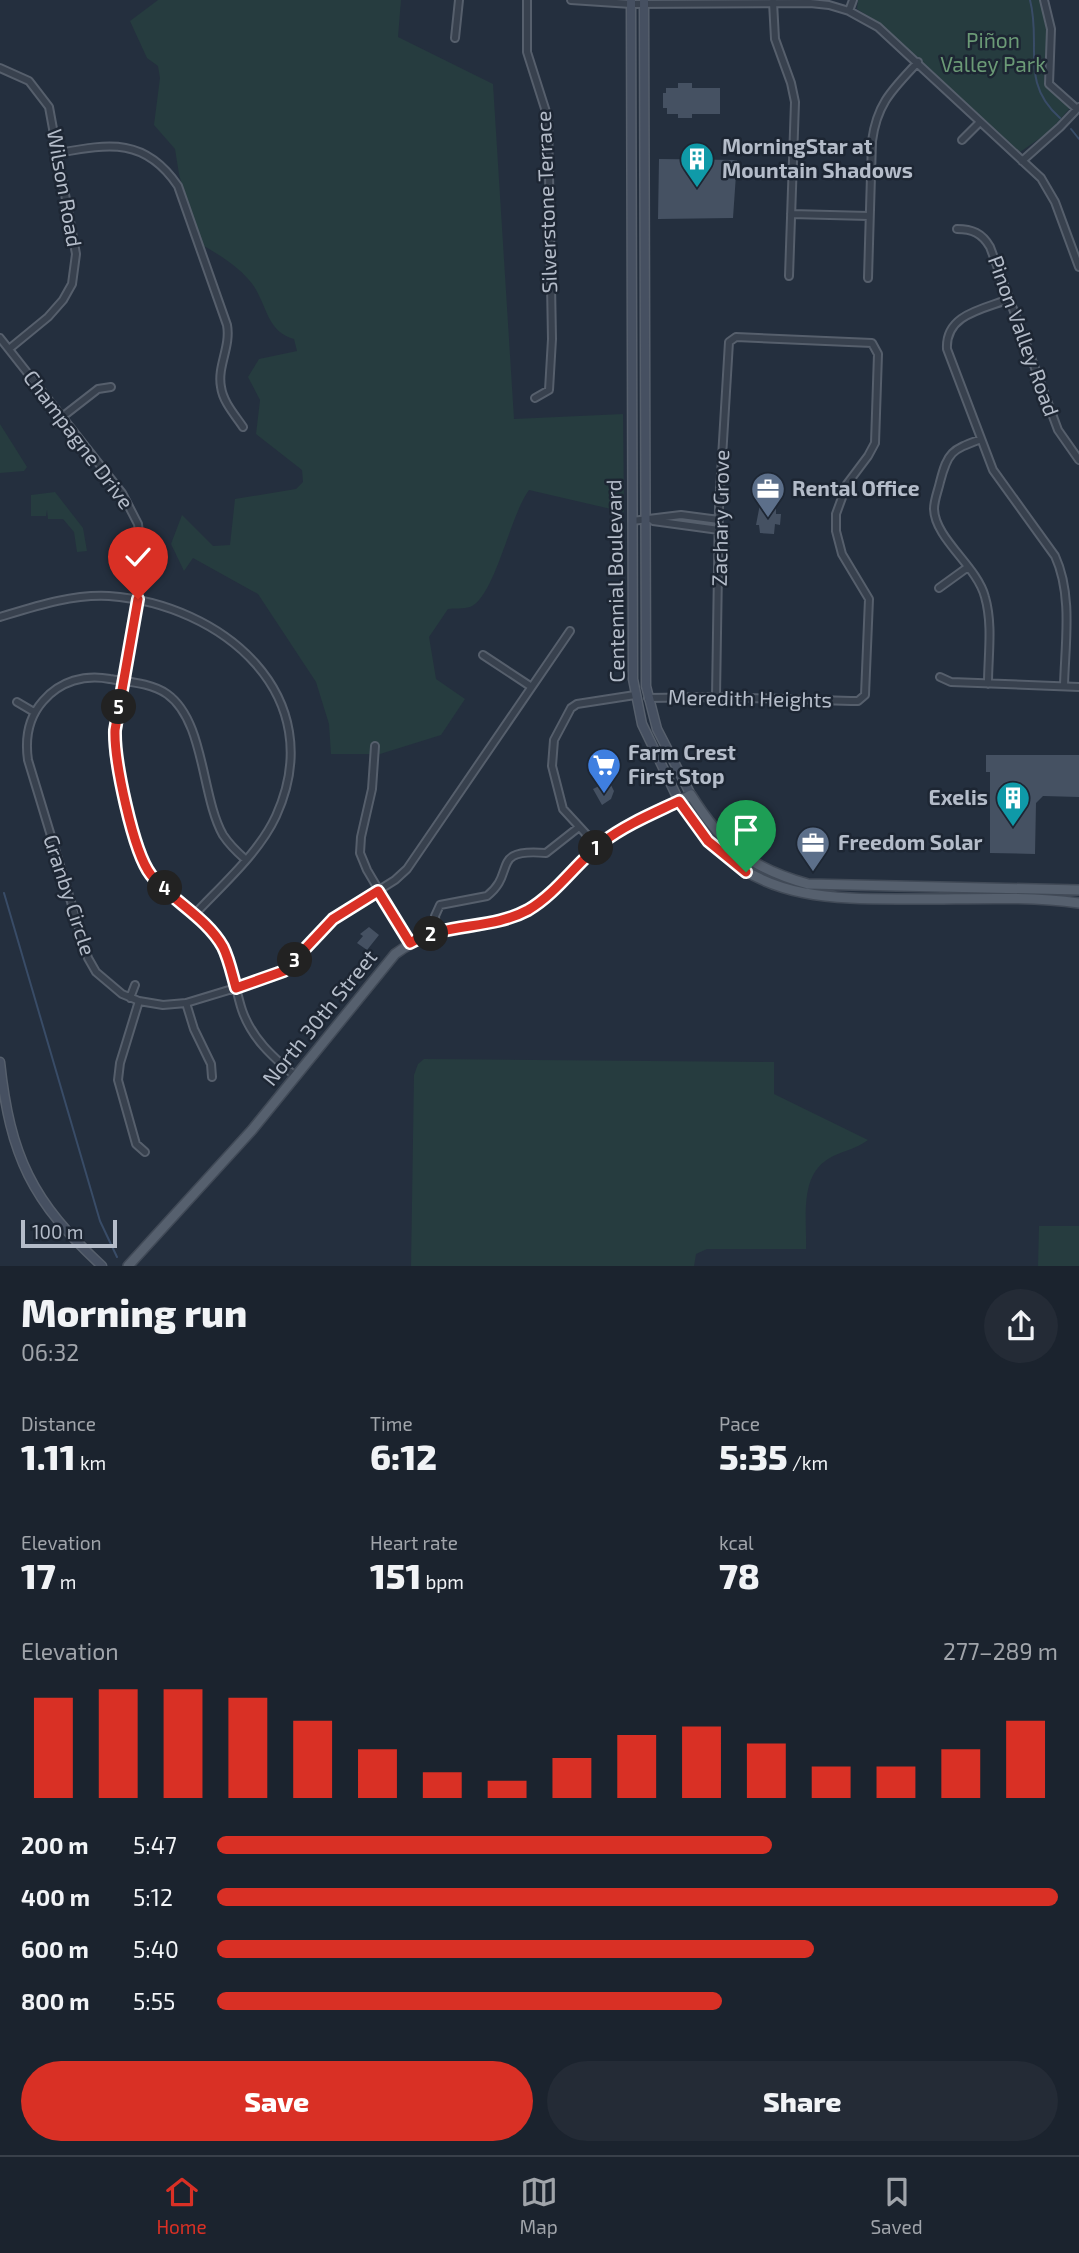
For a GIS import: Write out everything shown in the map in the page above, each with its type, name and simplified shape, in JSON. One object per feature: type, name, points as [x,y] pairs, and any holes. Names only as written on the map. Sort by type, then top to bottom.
[{"type":"main road","name":"Centennial Boulevard","points":[[631,2],[635,695],[646,734],[679,801],[708,841],[732,862],[765,881],[802,894],[846,899],[1079,902]]},
{"type":"main road","name":"Centennial Boulevard","points":[[644,2],[645,661],[648,698],[657,729],[708,823],[748,860],[771,872],[808,884],[1079,890]]},
{"type":"main road","name":"North 30th Street","points":[[128,1266],[252,1130],[389,959],[410,943],[436,932],[500,921],[530,909],[612,835],[691,795]]},
{"type":"main road","points":[[0,1062],[12,1137],[29,1179],[60,1225],[102,1266]]},
{"type":"street","points":[[455,38],[459,0]]},
{"type":"street","name":"Silverstone Terrace","points":[[527,0],[527,52],[548,118],[552,339],[550,390],[535,398]]},
{"type":"street","points":[[571,0],[820,4],[849,11],[872,22],[918,62],[1049,190],[1079,267]]},
{"type":"street","points":[[849,11],[853,0]]},
{"type":"street","points":[[1022,161],[1078,108],[1049,84],[1051,29],[1044,0]]},
{"type":"street","points":[[773,2],[775,39],[795,82],[789,276]]},
{"type":"street","points":[[868,278],[872,141],[876,119],[887,95],[918,62]]},
{"type":"street","name":"Wilson Road","points":[[0,68],[29,81],[41,93],[49,107],[76,245],[75,273],[68,292],[57,308],[9,349]]},
{"type":"street","points":[[962,139],[980,122]]},
{"type":"street","points":[[58,153],[108,145],[128,147],[147,155],[171,175],[178,186],[227,326],[229,344],[221,369],[221,387],[228,405],[243,427]]},
{"type":"street","points":[[791,214],[869,216]]},
{"type":"street","name":"Pinon Valley Road","points":[[957,229],[976,232],[987,241],[1058,430],[1079,460]]},
{"type":"street","points":[[1009,299],[960,318],[947,337],[947,349],[997,476],[1055,556],[1061,571],[1065,590],[1065,686]]},
{"type":"street","name":"Zachary Grove","points":[[716,697],[719,520],[727,345],[736,337],[867,341],[875,346],[878,354],[875,443],[847,484],[836,514],[836,531],[842,554],[869,599],[866,691],[863,698],[851,701]]},
{"type":"street","name":"Champagne Drive","points":[[0,338],[122,493],[134,514],[143,556],[115,730],[115,760],[141,853],[151,874],[214,933],[223,948],[242,1010],[254,1034],[266,1051],[295,1076]]},
{"type":"street","points":[[62,417],[99,389],[111,387]]},
{"type":"street","points":[[981,439],[955,449],[948,456],[934,503],[936,521],[983,591],[989,614],[988,684]]},
{"type":"street","points":[[645,520],[681,515],[719,520]]},
{"type":"street","points":[[632,520],[719,530]]},
{"type":"street","points":[[939,588],[968,567]]},
{"type":"street","points":[[0,617],[73,598],[106,596],[138,599],[178,610],[229,637],[259,665],[281,705],[290,749],[285,790],[270,827],[194,915]]},
{"type":"street","name":"Granby Circle","points":[[34,712],[27,733],[28,761],[83,947],[96,972],[130,998],[163,1005],[186,1003],[284,971],[333,919],[402,874],[415,859],[530,686],[570,632]]},
{"type":"street","points":[[483,655],[530,686]]},
{"type":"street","points":[[940,677],[951,682],[1079,687]]},
{"type":"street","points":[[17,702],[34,712],[57,688],[79,678],[107,678],[160,690],[181,707],[190,726],[222,833],[245,859]]},
{"type":"street","points":[[598,846],[559,802],[552,766],[554,740],[571,708],[577,704],[635,695]]},
{"type":"street","name":"Meredith Heights","points":[[648,698],[851,701]]},
{"type":"street","points":[[375,746],[372,789],[360,837],[360,853],[378,891],[410,943]]},
{"type":"street","points":[[436,932],[435,916],[440,905],[487,896],[513,856],[523,851],[546,853],[579,827]]},
{"type":"street","points":[[130,998],[135,985]]},
{"type":"street","points":[[139,1001],[120,1063],[118,1080],[136,1144],[145,1152]]},
{"type":"street","points":[[186,1003],[194,1030],[211,1064],[212,1077]]},
{"type":"green space","points":[[158,0],[401,0],[398,37],[493,84],[514,419],[623,414],[624,512],[529,490],[515,517],[495,572],[479,600],[470,607],[448,609],[429,637],[436,679],[465,699],[441,735],[380,754],[331,754],[329,724],[316,682],[258,594],[193,558],[184,571],[171,544],[182,515],[213,546],[230,545],[235,499],[296,489],[303,482],[302,470],[256,434],[260,400],[248,377],[259,359],[297,351],[294,339],[273,324],[253,285],[235,266],[197,242],[175,149],[154,125],[160,78],[158,66],[147,58],[130,21]]},
{"type":"green space","name":"Piñon Valley Park","points":[[858,0],[1040,0],[1047,33],[1044,79],[1049,90],[1070,108],[1049,132],[1020,152],[882,25],[857,9]]},
{"type":"green space","points":[[0,424],[27,467],[24,471],[0,473]]},
{"type":"green space","points":[[55,492],[83,528],[87,551],[77,552],[74,532],[63,519],[48,519],[47,510],[46,516],[31,516],[31,495]]},
{"type":"green space","points":[[424,1059],[774,1062],[774,1094],[868,1140],[828,1159],[812,1176],[806,1200],[806,1249],[707,1249],[696,1254],[694,1266],[411,1266],[414,1075],[418,1064]]},
{"type":"green space","points":[[1039,1226],[1079,1226],[1079,1266],[1038,1266]]},
{"type":"building","points":[[678,83],[692,83],[692,88],[720,88],[720,114],[692,114],[692,118],[678,118],[678,114],[667,114],[667,108],[663,108],[663,93],[666,93],[666,88],[678,88]]},
{"type":"building","name":"MorningStar at Mountain Shadows","points":[[659,159],[737,160],[733,218],[658,219]]},
{"type":"building","name":"Rental Office","points":[[760,504],[776,504],[776,514],[781,514],[780,525],[775,524],[774,534],[760,533],[759,525],[756,525]]},
{"type":"building","name":"Exelis","points":[[986,755],[1079,755],[1079,797],[1043,796],[1036,803],[1035,854],[990,853],[990,772],[986,772]]},
{"type":"building","name":"Farm Crest First Stop","points":[[609,781],[614,791],[611,799],[602,805],[593,789]]},
{"type":"building","points":[[369,927],[379,935],[367,950],[357,943],[363,936],[360,934]]},
{"type":"waterway","points":[[1030,0],[1036,77],[1047,104],[1060,118]]},
{"type":"waterway","points":[[1071,129],[1079,139]]},
{"type":"waterway","points":[[4,893],[100,1221],[117,1257]]},
{"type":"place","name":"MorningStar at Mountain Shadows","points":[[697,189]]},
{"type":"place","name":"Rental Office","points":[[768,519]]},
{"type":"place","name":"Farm Crest First Stop","points":[[604,795]]},
{"type":"place","name":"Exelis","points":[[1013,828]]},
{"type":"place","name":"Freedom Solar","points":[[813,873]]},
{"type":"route","points":[[138,599],[115,730],[114,750],[119,777],[143,861],[156,880],[214,933],[228,957],[236,988],[284,971],[333,919],[378,891],[410,943],[446,929],[500,921],[530,909],[612,835],[679,801],[708,841],[746,872]]}]
